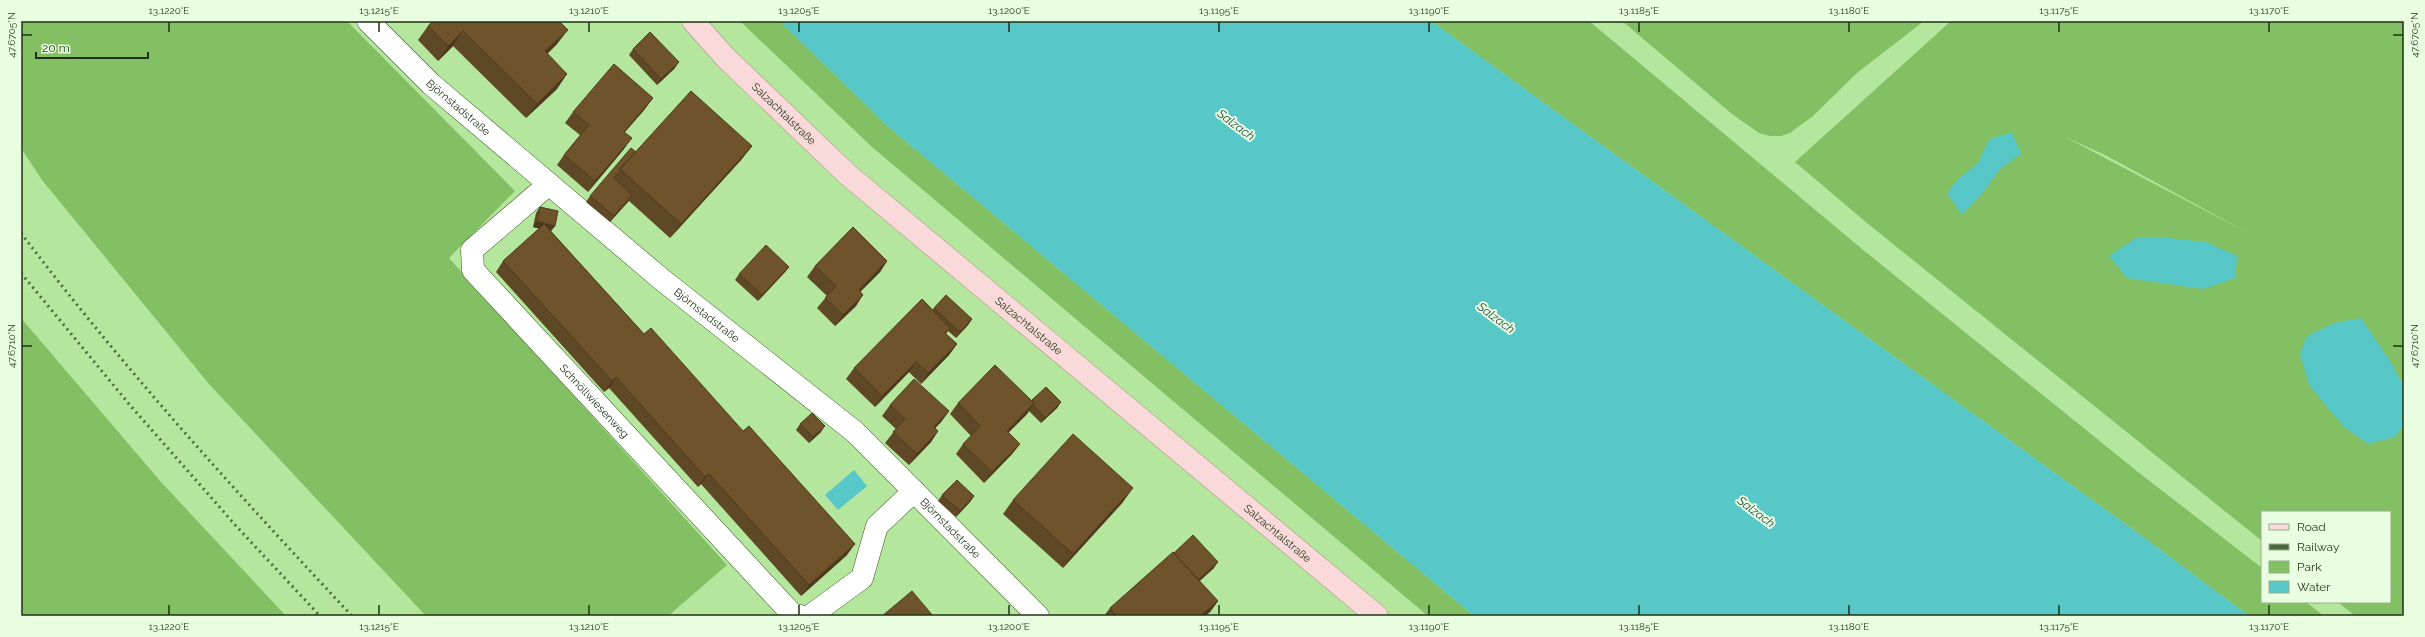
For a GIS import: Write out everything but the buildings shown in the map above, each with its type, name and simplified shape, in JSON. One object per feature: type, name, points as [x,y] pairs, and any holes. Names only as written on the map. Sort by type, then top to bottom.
[{"type":"main road","name":"Salzachtalstraße","points":[[693,21],[726,58],[847,174],[1377,616]]},
{"type":"street","name":"Björnstadstraße","points":[[368,21],[432,84],[660,278],[855,432],[1038,616]]},
{"type":"street","name":"Schnöllwiesenweg","points":[[550,184],[472,250],[474,270],[788,609],[794,615],[800,616]]},
{"type":"street","points":[[810,616],[862,578],[877,526],[914,491]]},
{"type":"green space","points":[[21,21],[347,21],[515,191],[449,258],[727,565],[668,616],[426,616],[209,384],[42,180],[21,148]]},
{"type":"green space","points":[[740,21],[780,21],[885,124],[1474,616],[1428,616],[872,147]]},
{"type":"green space","points":[[1431,21],[1589,21],[1862,249],[2138,472],[2261,567],[2261,603],[2307,603],[2324,616],[2249,616],[2146,539]]},
{"type":"green space","points":[[1622,21],[1924,21],[1857,73],[1813,116],[1790,133],[1781,136],[1770,136],[1759,133],[1732,114]]},
{"type":"green space","points":[[1951,21],[2404,21],[2404,616],[2355,616],[2339,603],[2391,603],[2391,511],[2261,511],[2261,540],[1867,223],[1795,162]],"holes":[[[2065,137],[2105,155],[2254,236]]]},
{"type":"green space","points":[[21,318],[161,482],[286,616],[21,616]]},
{"type":"water","name":"Salzach","points":[[780,21],[1431,21],[2146,539],[2249,616],[1474,616],[885,124]]},
{"type":"water","points":[[2012,132],[2021,154],[2001,168],[1985,190],[1962,215],[1947,193],[1958,179],[1977,164],[1990,139]]},
{"type":"water","points":[[2136,238],[2169,238],[2206,242],[2237,256],[2235,278],[2203,289],[2127,278],[2109,256]]},
{"type":"water","points":[[2361,318],[2390,361],[2404,386],[2404,425],[2395,437],[2368,444],[2343,426],[2309,385],[2300,354],[2307,336],[2334,323]]},
{"type":"water","points":[[854,470],[867,486],[838,510],[825,495]]},
{"type":"railway","points":[[21,233],[140,381],[266,523],[352,616]]},
{"type":"railway","points":[[21,273],[129,404],[237,527],[320,616]]}]
